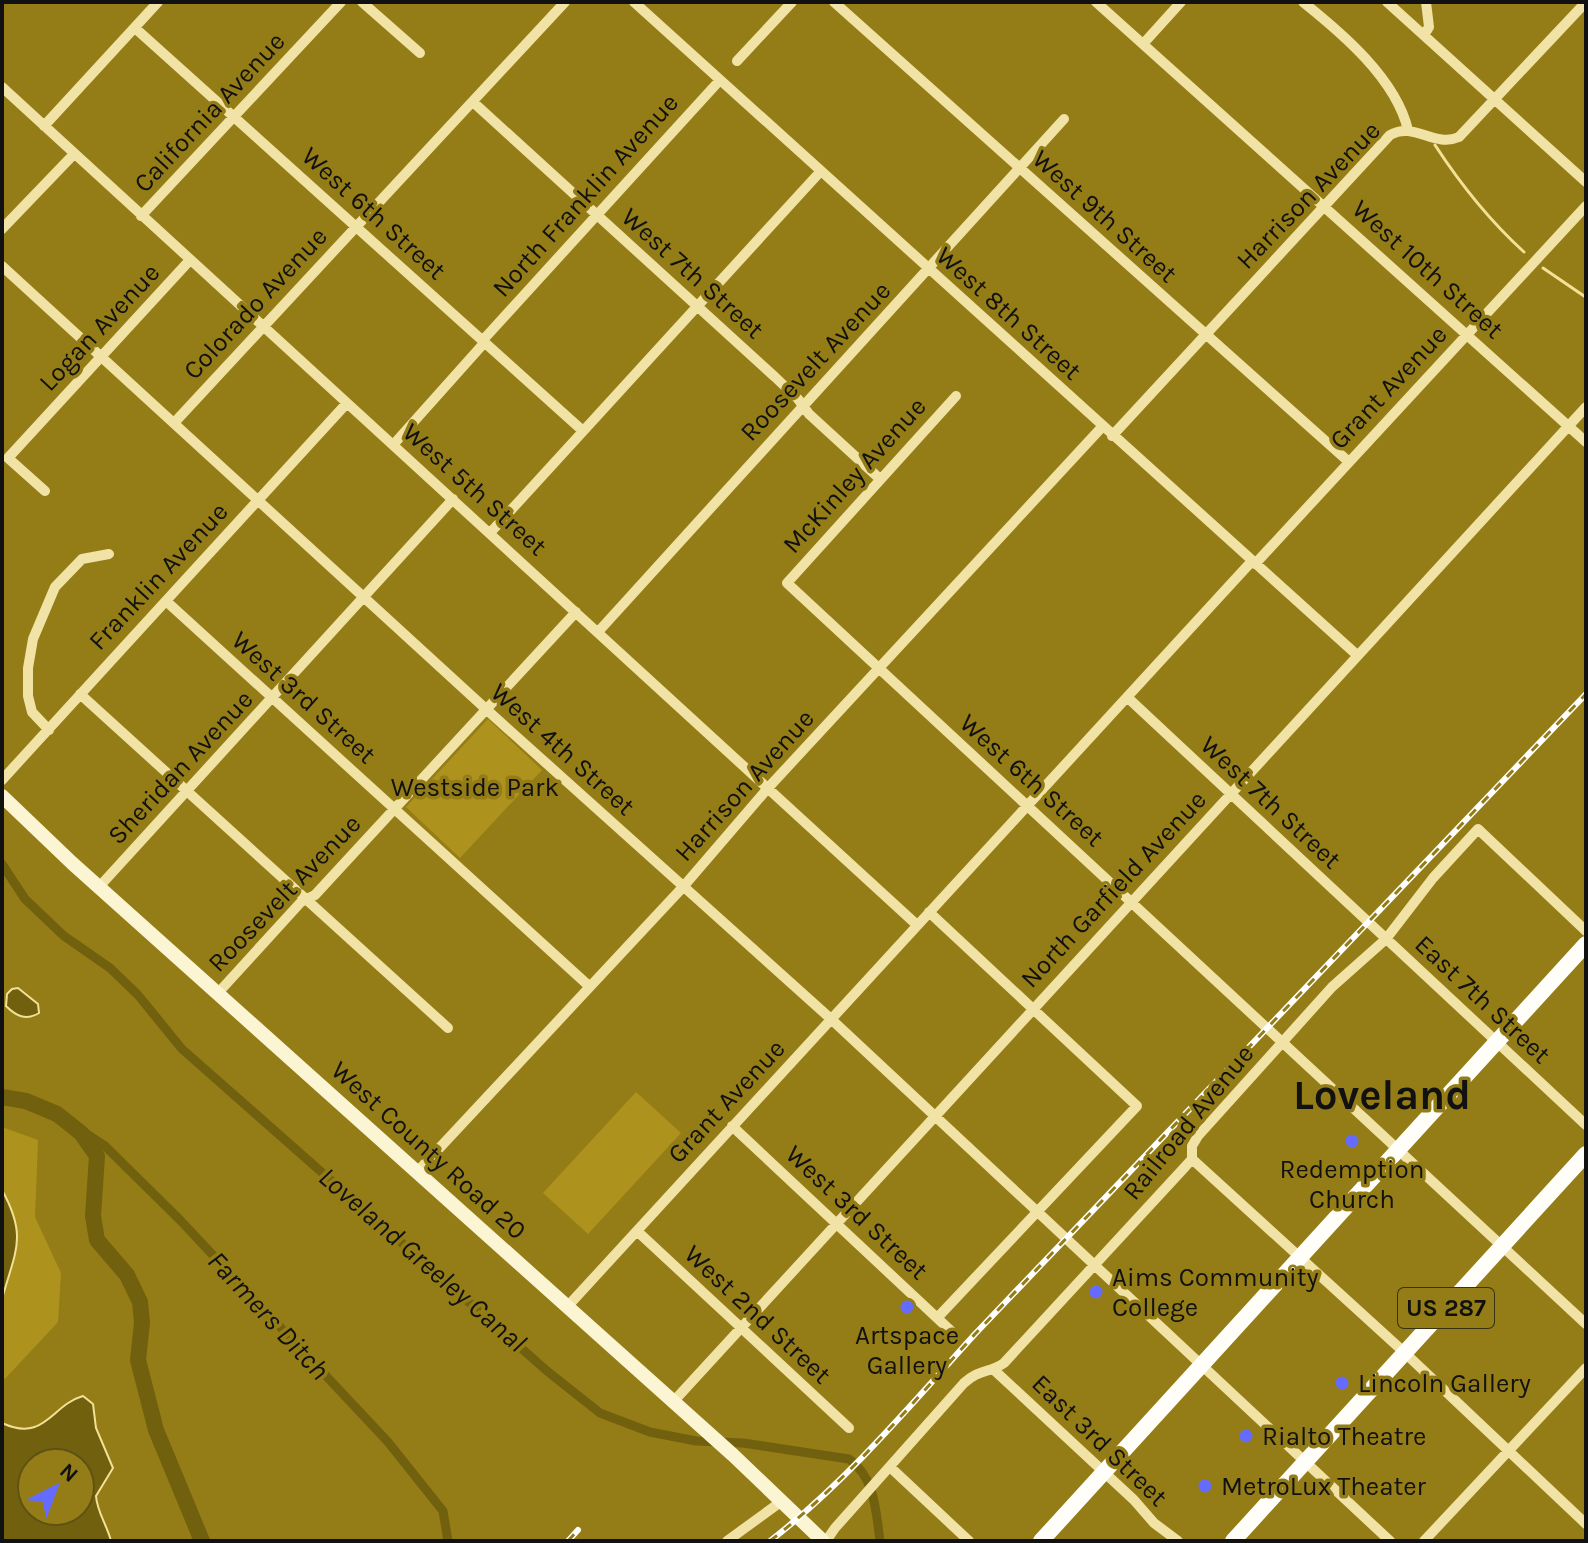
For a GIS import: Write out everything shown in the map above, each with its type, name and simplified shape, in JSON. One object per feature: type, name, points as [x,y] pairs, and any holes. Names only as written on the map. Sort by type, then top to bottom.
[{"type":"highway","points":[[1041,1541],[1586,944]]},
{"type":"highway","name":"US 287","points":[[1233,1541],[1586,1154]]},
{"type":"main road","name":"West County Road 20","points":[[2,796],[99,887],[733,1455],[824,1541]]},
{"type":"street","points":[[44,126],[158,2]]},
{"type":"street","name":"California Avenue","points":[[141,216],[341,2]]},
{"type":"street","points":[[362,2],[420,53]]},
{"type":"street","name":"Colorado Avenue","points":[[174,423],[565,2]]},
{"type":"street","name":"West 8th Street","points":[[634,2],[928,271],[1357,655]]},
{"type":"street","points":[[737,61],[792,2]]},
{"type":"street","name":"West 9th Street","points":[[834,2],[1349,462]]},
{"type":"street","name":"West 10th Street","points":[[1096,2],[1586,442]]},
{"type":"street","points":[[1143,44],[1181,2]]},
{"type":"street","points":[[1303,2],[1348,40],[1388,87],[1399,103],[1408,130]]},
{"type":"street","points":[[1387,2],[1586,182]]},
{"type":"street","points":[[1424,35],[1429,27],[1426,2]]},
{"type":"street","name":"Harrison Avenue","points":[[1112,436],[1390,135],[1408,130],[1434,140],[1455,139],[1463,134],[1586,2]]},
{"type":"street","name":"West 6th Street","points":[[135,28],[583,431]]},
{"type":"street","name":"North Franklin Avenue","points":[[393,445],[720,80]]},
{"type":"street","name":"West 5th Street","points":[[2,87],[917,925]]},
{"type":"street","name":"West 7th Street","points":[[473,102],[786,387],[880,479]]},
{"type":"street","name":"Roosevelt Avenue","points":[[598,632],[1064,119]]},
{"type":"street","points":[[2,229],[74,154]]},
{"type":"street","points":[[490,533],[820,172]]},
{"type":"street","name":"Grant Avenue","points":[[567,1307],[1127,697],[1586,206]]},
{"type":"street","name":"Logan Avenue","points":[[45,491],[8,458],[190,260]]},
{"type":"street","name":"West 4th Street","points":[[2,266],[487,710],[831,1019],[1390,1541]]},
{"type":"street","name":"McKinley Avenue","points":[[787,583],[956,396]]},
{"type":"street","name":"Franklin Avenue","points":[[2,780],[347,403]]},
{"type":"street","name":"North Garfield Avenue","points":[[673,1402],[1586,407]]},
{"type":"street","name":"Harrison Avenue","points":[[418,1171],[683,887],[768,788],[1102,427]]},
{"type":"street","name":"Sheridan Avenue","points":[[99,887],[453,499]]},
{"type":"street","points":[[49,730],[32,712],[28,696],[28,668],[33,639],[55,587],[82,559],[109,554]]},
{"type":"street","name":"West 6th Street","points":[[787,583],[1586,1324]]},
{"type":"street","name":"West 3rd Street","points":[[166,601],[589,986]]},
{"type":"street","name":"Roosevelt Avenue","points":[[218,993],[396,810],[576,612]]},
{"type":"street","points":[[80,694],[448,1028]]},
{"type":"street","name":"West 7th Street","points":[[1127,697],[1386,939]]},
{"type":"street","name":"Railroad Avenue","points":[[824,1541],[964,1383],[978,1372],[1004,1363],[1095,1265],[1192,1159],[1192,1146],[1198,1136],[1332,987],[1386,939],[1433,878],[1478,829],[1586,931]]},
{"type":"street","points":[[929,912],[1033,1008]]},
{"type":"street","name":"East 7th Street","points":[[1386,939],[1586,1125]]},
{"type":"street","name":"Railroad Avenue","points":[[938,1317],[1137,1106],[1033,1008]]},
{"type":"street","name":"West 3rd Street","points":[[732,1126],[951,1331]]},
{"type":"street","points":[[1192,1159],[1405,1353],[1586,1524]]},
{"type":"street","name":"West 2nd Street","points":[[637,1231],[849,1428]]},
{"type":"street","points":[[1424,1541],[1586,1368]]},
{"type":"street","name":"East 3rd Street","points":[[993,1369],[1154,1523],[1178,1541]]},
{"type":"street","points":[[890,1467],[969,1541]]},
{"type":"street","points":[[727,1541],[782,1501]]},
{"type":"green space","name":"Westside Park","points":[[488,719],[542,770],[460,858],[406,807]]},
{"type":"green space","points":[[636,1092],[681,1133],[588,1234],[543,1193]]},
{"type":"green space","points":[[2,1127],[38,1140],[35,1217],[61,1273],[58,1322],[2,1382]]},
{"type":"shaded area","points":[[18,988],[38,1004],[39,1013],[30,1017],[21,1016],[6,1006],[7,994]]},
{"type":"shaded area","points":[[2,1190],[15,1220],[17,1244],[2,1299]]},
{"type":"shaded area","points":[[83,1396],[93,1404],[96,1428],[113,1468],[96,1496],[111,1541],[2,1541],[2,1423],[17,1428],[38,1426]]},
{"type":"waterway","points":[[1435,145],[1476,202],[1524,252]]},
{"type":"waterway","points":[[1543,268],[1584,296]]},
{"type":"waterway","name":"Loveland Greeley Canal","points":[[2,864],[25,899],[64,936],[110,968],[138,995],[182,1049],[547,1371],[600,1413],[650,1432],[696,1441],[743,1443],[849,1459],[869,1485],[880,1541]]},
{"type":"waterway","points":[[2,1097],[26,1101],[57,1114],[81,1133],[97,1156],[93,1216],[97,1240],[127,1275],[140,1302],[142,1323],[138,1360],[156,1430],[202,1541]]},
{"type":"waterway","name":"Farmers Ditch","points":[[57,1114],[105,1146],[180,1220],[388,1442],[443,1511],[448,1541]]},
{"type":"railway","points":[[770,1541],[825,1494],[877,1442],[975,1334],[1586,694]]},
{"type":"railway","points":[[568,1541],[578,1530]]},
{"type":"place","name":"Redemption Church","points":[[1352,1141]]},
{"type":"place","name":"Aims Community College","points":[[1096,1292]]},
{"type":"place","name":"Artspace Gallery","points":[[907,1307]]},
{"type":"place","name":"Lincoln Gallery","points":[[1342,1383]]},
{"type":"place","name":"Rialto Theatre","points":[[1246,1436]]},
{"type":"place","name":"MetroLux Theater","points":[[1205,1486]]},
{"type":"district","name":"Loveland","points":[[1382,1094]]}]
